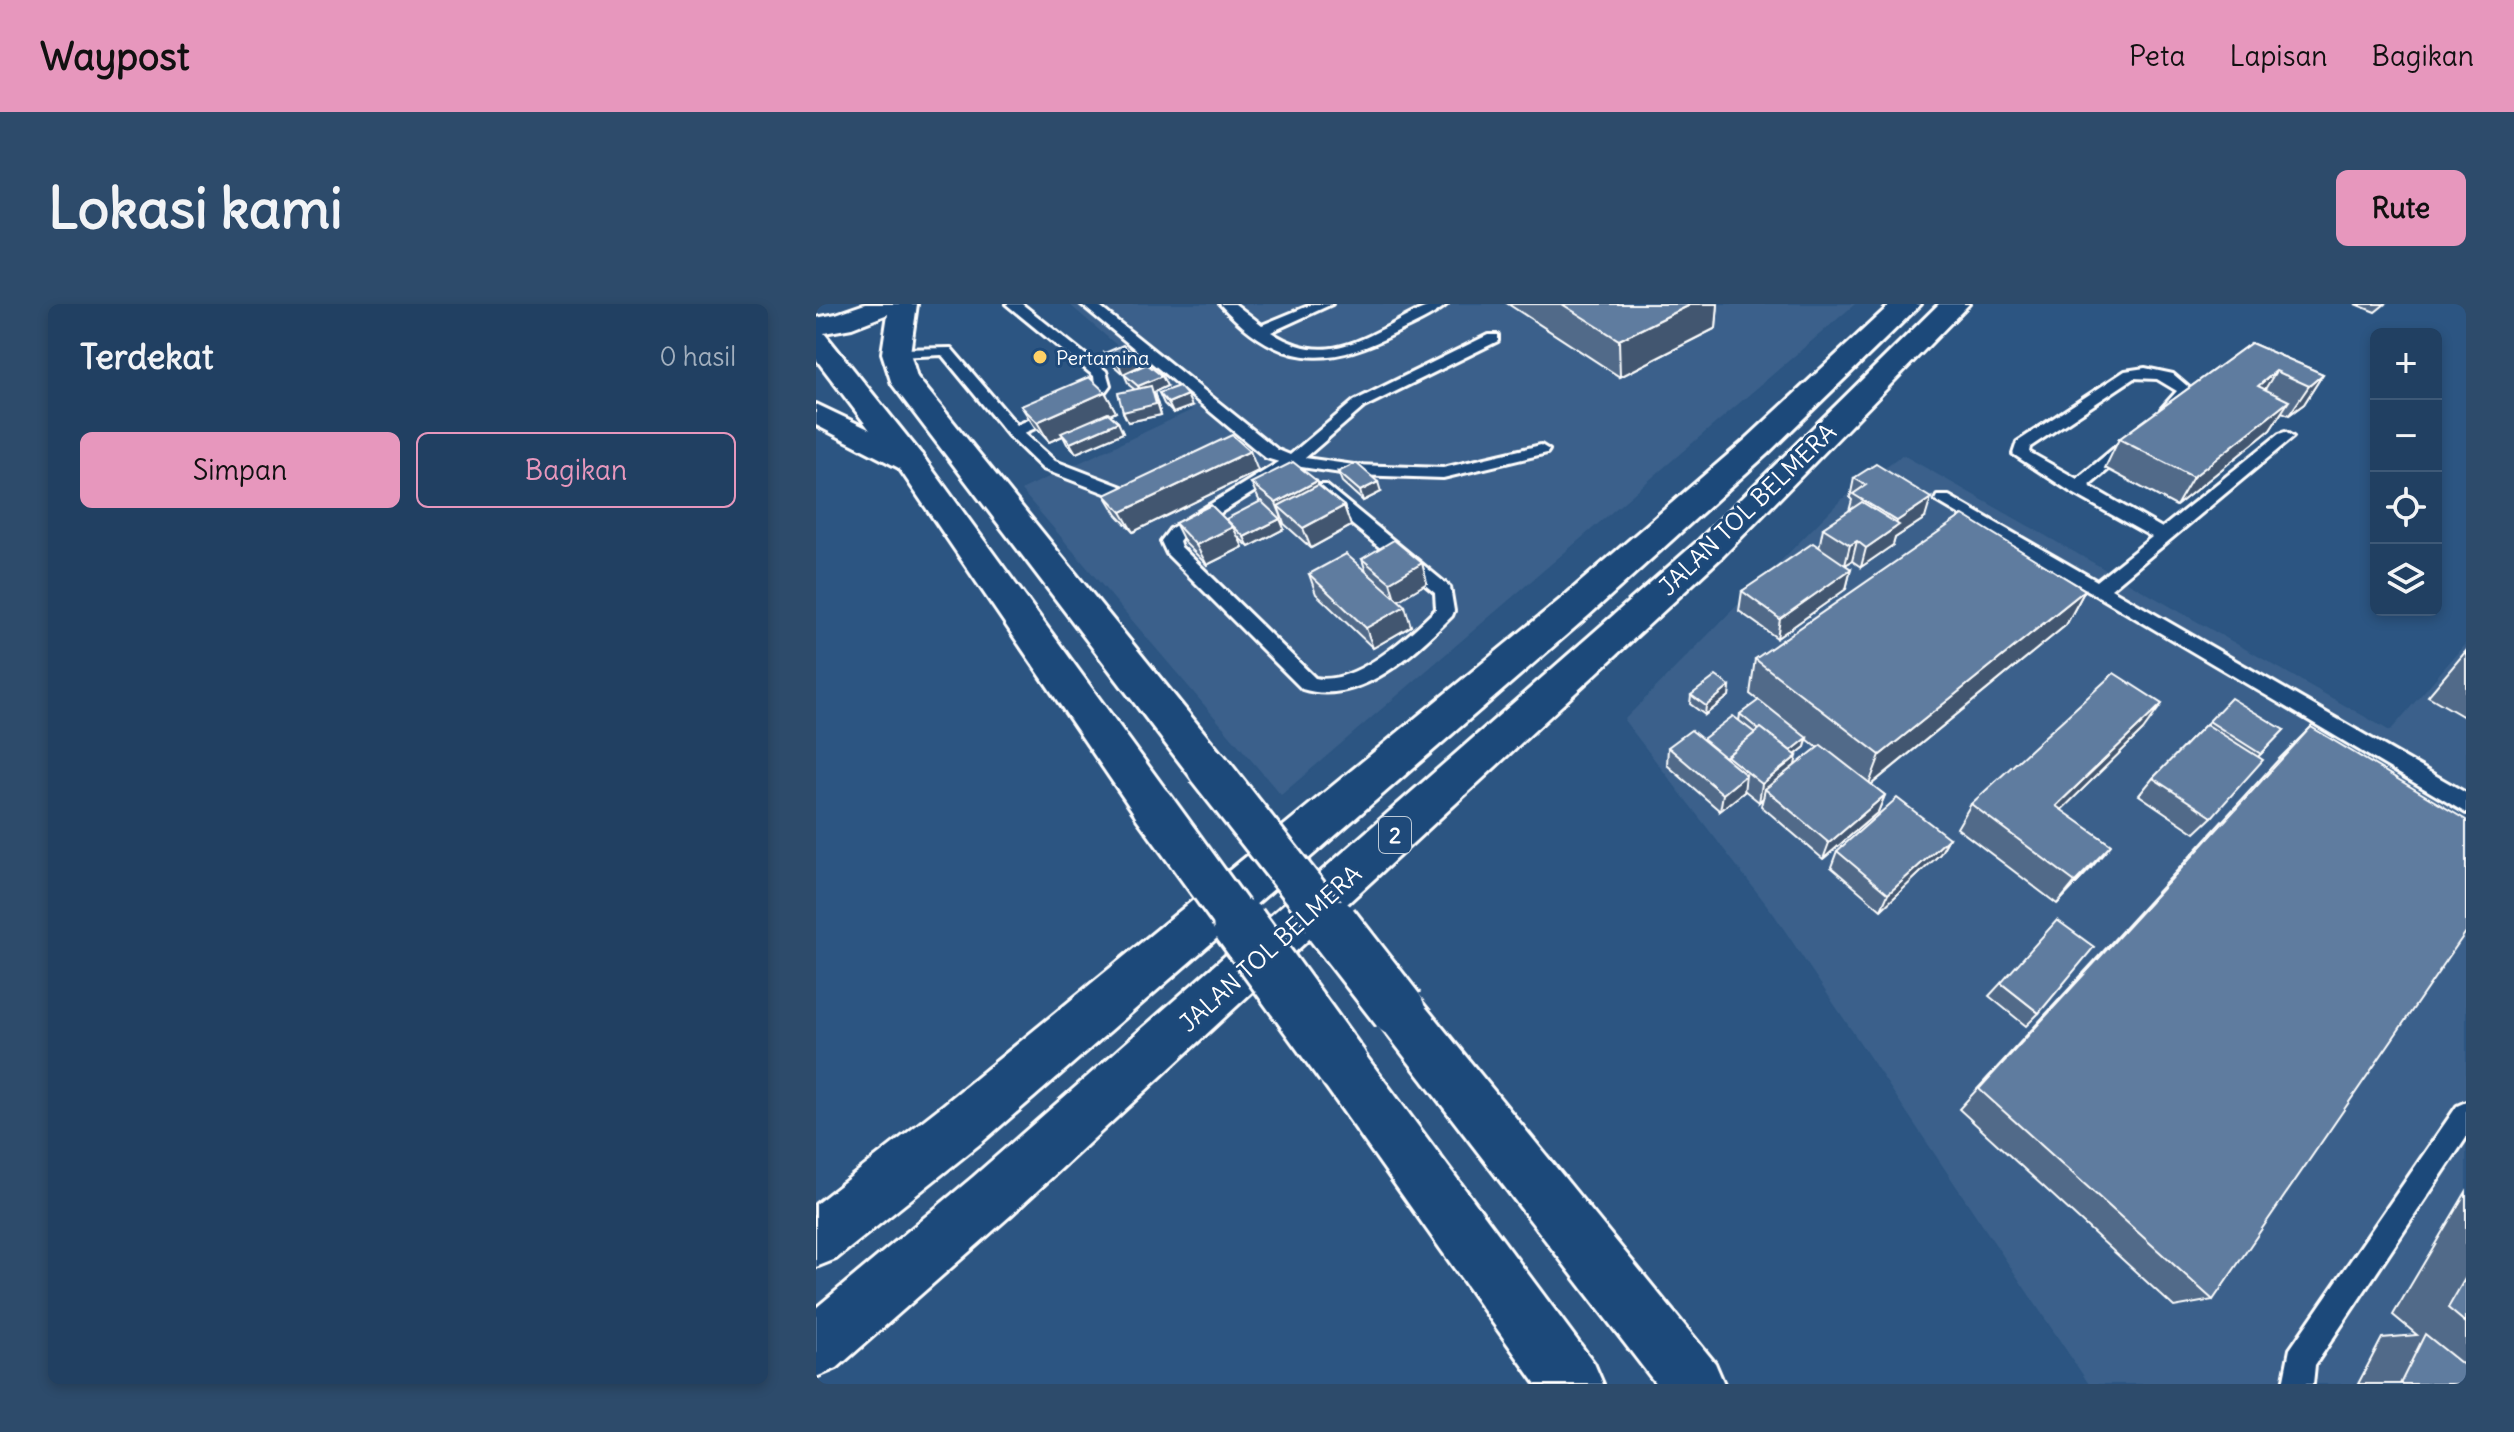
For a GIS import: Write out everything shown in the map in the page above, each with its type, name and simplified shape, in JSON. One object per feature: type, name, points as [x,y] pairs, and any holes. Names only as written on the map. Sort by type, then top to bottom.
[{"type":"main road","points":[[816,326],[842,322],[890,304]]},
{"type":"main road","points":[[903,304],[896,353],[903,378],[1694,1384]]},
{"type":"main road","name":"JALAN TOL BELMERA","points":[[816,1239],[962,1124],[1539,638],[1756,447],[1907,304]]},
{"type":"main road","name":"JALAN TOL BELMERA","points":[[816,1347],[1028,1165],[1711,548],[1955,304]]},
{"type":"main road","points":[[816,340],[910,461],[1153,806],[1573,1384]]},
{"type":"main road","points":[[816,413],[910,461]]},
{"type":"lane","points":[[1013,304],[1101,374],[1103,385],[1094,397],[1014,432]]},
{"type":"lane","points":[[1088,304],[1272,454],[1292,461],[1354,470],[1443,473],[1541,450]]},
{"type":"lane","points":[[1227,304],[1294,352],[1312,356],[1328,356],[1353,347],[1440,304]]},
{"type":"lane","points":[[1261,331],[1325,304]]},
{"type":"lane","points":[[1274,473],[1319,488],[1444,591],[1445,611],[1431,626],[1359,677],[1341,686],[1325,688],[1309,684],[1173,550],[1170,541],[1176,533],[1292,461],[1359,404],[1493,338]]},
{"type":"lane","points":[[896,353],[946,351],[1014,432],[1049,465],[1124,494]]},
{"type":"lane","points":[[2077,488],[2184,397],[2185,391],[2181,385],[2156,374],[2142,371],[2130,374],[2023,445],[2021,454],[2077,488],[2163,536]]},
{"type":"lane","points":[[2099,589],[2285,437]]},
{"type":"lane","points":[[1943,500],[2466,804]]},
{"type":"lane","points":[[2298,1384],[2301,1360],[2466,1115]]},
{"type":"shaded area","points":[[1069,304],[1855,304],[1281,795],[1021,490],[1192,410]]},
{"type":"shaded area","points":[[1903,455],[2390,731],[2466,643],[2466,1384],[2089,1384],[1773,913],[1624,720],[1841,500]]},
{"type":"building","points":[[1562,304],[1692,304],[1619,340]]},
{"type":"building","points":[[2251,343],[2323,374],[2309,386],[2276,371],[2258,386],[2289,401],[2193,477],[2119,439]]},
{"type":"building","points":[[1123,345],[1135,356],[1118,363],[1105,353]]},
{"type":"building","points":[[1147,364],[1162,376],[1138,386],[1124,374]]},
{"type":"building","points":[[1089,377],[1105,392],[1037,422],[1021,406]]},
{"type":"building","points":[[1151,386],[1156,404],[1123,412],[1118,393]]},
{"type":"building","points":[[1179,386],[1187,395],[1168,403],[1159,393]]},
{"type":"building","points":[[1108,413],[1118,422],[1070,443],[1061,433]]},
{"type":"building","points":[[1232,435],[1250,451],[1121,512],[1105,495]]},
{"type":"building","points":[[1293,462],[1317,481],[1276,503],[1251,483]]},
{"type":"building","points":[[1356,463],[1378,482],[1360,491],[1338,472]]},
{"type":"building","points":[[1876,464],[1931,498],[1897,521],[1853,494],[1866,485],[1854,478]]},
{"type":"building","points":[[1318,485],[1344,506],[1303,528],[1278,506]]},
{"type":"building","points":[[1261,501],[1280,519],[1244,537],[1226,519]]},
{"type":"building","points":[[1862,502],[1899,525],[1866,548],[1857,541],[1850,545],[1823,528]]},
{"type":"building","points":[[1211,505],[1233,527],[1196,545],[1175,523]]},
{"type":"building","points":[[1963,515],[2085,590],[1880,755],[1755,659]]},
{"type":"building","points":[[1394,540],[1422,563],[1390,582],[1362,559]]},
{"type":"building","points":[[1813,543],[1851,569],[1780,619],[1742,591]]},
{"type":"building","points":[[1346,554],[1405,606],[1366,628],[1309,574]]},
{"type":"building","points":[[2114,673],[2162,704],[2056,806],[2111,845],[2075,882],[1971,804]]},
{"type":"building","points":[[1716,676],[1730,686],[1706,706],[1691,695]]},
{"type":"building","points":[[2231,698],[2284,730],[2261,754],[2209,721]]},
{"type":"building","points":[[1759,700],[1807,738],[1791,751],[1740,714]]},
{"type":"building","points":[[1733,716],[1755,733],[1725,757],[1703,739]]},
{"type":"building","points":[[2206,724],[2263,760],[2212,817],[2153,778]]},
{"type":"building","points":[[2311,727],[2466,820],[2466,932],[2213,1300],[1979,1089]]},
{"type":"building","points":[[1761,728],[1797,756],[1762,784],[1727,756]]},
{"type":"building","points":[[1691,730],[1746,775],[1723,794],[1668,747]]},
{"type":"building","points":[[1821,745],[1885,795],[1829,843],[1765,789]]},
{"type":"building","points":[[1897,798],[1949,838],[1888,894],[1837,851]]},
{"type":"building","points":[[2057,920],[2094,947],[2039,1013],[2001,983]]},
{"type":"building","points":[[2466,1277],[2466,1323],[2448,1308]]},
{"type":"building","points":[[2425,1334],[2466,1367],[2466,1384],[2400,1384]]},
{"type":"place","name":"Pertamina","points":[[1040,357]]}]
